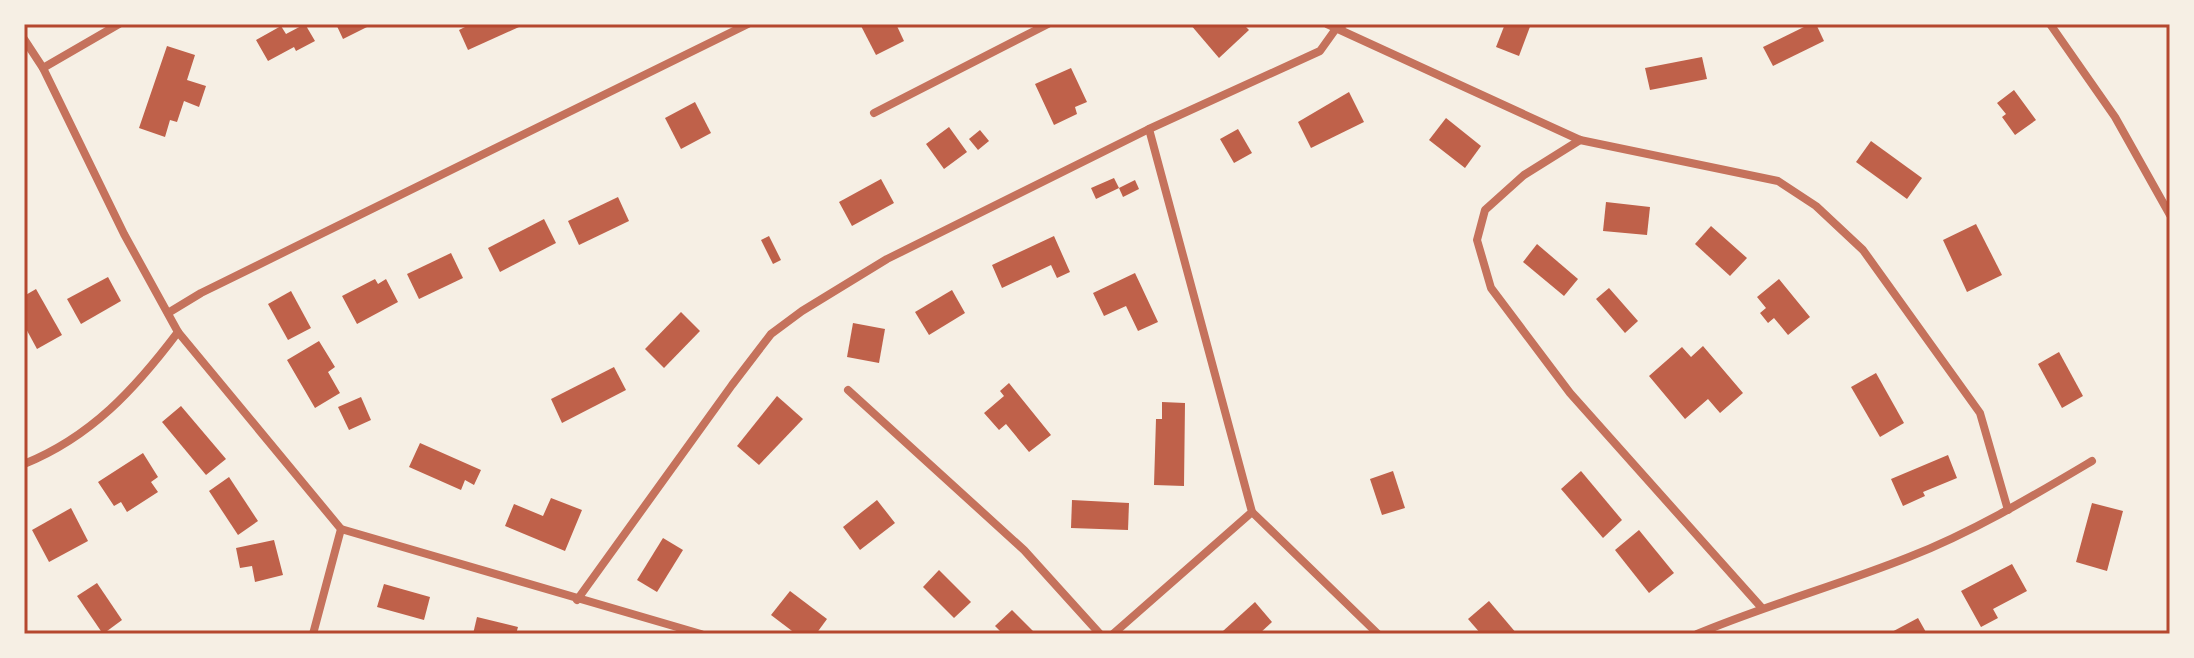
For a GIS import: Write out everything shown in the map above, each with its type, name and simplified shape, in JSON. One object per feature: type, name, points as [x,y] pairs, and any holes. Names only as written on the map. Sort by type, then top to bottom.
[{"type":"street","points":[[43,68],[119,24]]},
{"type":"street","points":[[168,313],[201,293],[748,24]]},
{"type":"street","points":[[874,113],[1048,24]]},
{"type":"street","points":[[1331,27],[1344,24]]},
{"type":"street","points":[[2050,24],[2115,117],[2170,215]]},
{"type":"street","points":[[577,600],[771,334],[887,259],[1149,129],[1320,51],[1331,27]]},
{"type":"street","points":[[1331,27],[1580,140],[1778,181],[1816,206],[1873,262],[1980,413],[2008,510]]},
{"type":"street","points":[[24,39],[43,68],[124,234],[178,332],[341,529],[527,581],[577,600],[682,632],[701,634]]},
{"type":"street","points":[[1149,129],[1252,512],[1378,634]]},
{"type":"street","points":[[1580,140],[1524,175],[1485,210],[1477,240],[1491,288],[1570,393],[1761,607]]},
{"type":"street","points":[[24,464],[90,430],[141,382],[178,332]]},
{"type":"street","points":[[848,390],[1024,550],[1100,634]]},
{"type":"street","points":[[1697,634],[1761,607],[1909,557],[2008,510],[2092,461]]},
{"type":"street","points":[[1113,634],[1252,512]]},
{"type":"street","points":[[313,634],[341,529]]},
{"type":"building","points":[[305,24],[315,41],[296,51],[294,47],[268,61],[256,40],[281,26],[286,34]]},
{"type":"building","points":[[336,24],[373,24],[343,39]]},
{"type":"building","points":[[471,24],[518,24],[519,27],[468,50],[459,30]]},
{"type":"building","points":[[860,24],[896,24],[904,41],[876,55]]},
{"type":"building","points":[[1190,24],[1243,24],[1249,30],[1219,58]]},
{"type":"building","points":[[1505,24],[1531,24],[1519,56],[1496,47]]},
{"type":"building","points":[[1816,24],[1824,41],[1773,66],[1763,47]]},
{"type":"building","points":[[167,46],[195,55],[187,80],[206,86],[199,107],[184,101],[177,122],[170,120],[165,137],[139,128]]},
{"type":"building","points":[[1702,57],[1707,79],[1650,90],[1645,68]]},
{"type":"building","points":[[1071,68],[1087,102],[1075,107],[1077,114],[1054,125],[1035,84]]},
{"type":"building","points":[[2014,90],[2036,120],[2015,135],[2002,117],[2006,114],[1997,103]]},
{"type":"building","points":[[1349,92],[1364,122],[1311,148],[1298,122]]},
{"type":"building","points":[[695,102],[711,133],[681,149],[665,118]]},
{"type":"building","points":[[1446,118],[1481,146],[1465,168],[1429,140]]},
{"type":"building","points":[[949,127],[967,152],[944,169],[926,144]]},
{"type":"building","points":[[1238,129],[1252,153],[1234,163],[1220,139]]},
{"type":"building","points":[[980,130],[989,141],[978,150],[969,139]]},
{"type":"building","points":[[1871,141],[1922,178],[1907,199],[1856,162]]},
{"type":"building","points":[[1114,178],[1119,188],[1096,199],[1091,188]]},
{"type":"building","points":[[881,179],[894,203],[852,226],[839,202]]},
{"type":"building","points":[[1135,180],[1139,189],[1123,197],[1119,188]]},
{"type":"building","points":[[618,197],[629,221],[579,245],[568,221]]},
{"type":"building","points":[[1606,202],[1650,207],[1647,235],[1603,231]]},
{"type":"building","points":[[544,219],[556,243],[500,272],[488,248]]},
{"type":"building","points":[[1976,224],[2002,275],[1967,292],[1943,240]]},
{"type":"building","points":[[1711,226],[1747,258],[1730,276],[1695,244]]},
{"type":"building","points":[[769,236],[781,260],[773,264],[761,240]]},
{"type":"building","points":[[1054,236],[1070,272],[1057,278],[1051,265],[1002,288],[992,265]]},
{"type":"building","points":[[1537,244],[1578,279],[1564,296],[1523,262]]},
{"type":"building","points":[[451,253],[463,278],[419,299],[407,274]]},
{"type":"building","points":[[1135,273],[1158,322],[1138,331],[1126,306],[1104,316],[1093,293]]},
{"type":"building","points":[[108,277],[121,301],[81,324],[67,299]]},
{"type":"building","points":[[375,279],[378,284],[386,279],[398,302],[357,324],[342,296]]},
{"type":"building","points":[[1779,279],[1810,317],[1788,335],[1774,318],[1768,323],[1760,313],[1766,308],[1757,297]]},
{"type":"building","points":[[1609,288],[1638,321],[1625,333],[1596,299]]},
{"type":"building","points":[[36,289],[62,335],[37,349],[24,325],[24,296]]},
{"type":"building","points":[[952,290],[965,313],[929,335],[915,312]]},
{"type":"building","points":[[291,291],[311,328],[288,340],[268,304]]},
{"type":"building","points":[[681,312],[700,331],[664,368],[645,349]]},
{"type":"building","points":[[853,323],[885,329],[879,363],[847,357]]},
{"type":"building","points":[[319,341],[335,367],[328,372],[340,393],[315,408],[287,360]]},
{"type":"building","points":[[1703,346],[1743,393],[1720,413],[1708,399],[1685,419],[1649,376],[1682,347],[1691,357]]},
{"type":"building","points":[[2059,352],[2083,396],[2062,408],[2038,364]]},
{"type":"building","points":[[614,367],[626,390],[562,423],[551,399]]},
{"type":"building","points":[[1876,373],[1904,423],[1880,437],[1851,387]]},
{"type":"building","points":[[1009,383],[1051,435],[1029,452],[1006,424],[999,430],[984,413],[1004,396],[1000,391]]},
{"type":"building","points":[[777,396],[803,419],[759,465],[737,446]]},
{"type":"building","points":[[361,397],[371,420],[349,430],[338,407]]},
{"type":"building","points":[[1162,402],[1185,403],[1184,486],[1154,485],[1156,419],[1162,419]]},
{"type":"building","points":[[181,406],[226,459],[206,475],[162,422]]},
{"type":"building","points":[[420,443],[481,470],[474,485],[465,480],[461,490],[409,467]]},
{"type":"building","points":[[143,453],[158,477],[151,482],[158,492],[127,512],[121,502],[114,506],[98,482]]},
{"type":"building","points":[[1948,455],[1957,478],[1923,492],[1925,496],[1903,506],[1891,479]]},
{"type":"building","points":[[1393,471],[1405,508],[1382,515],[1370,479]]},
{"type":"building","points":[[1581,471],[1622,520],[1603,538],[1561,489]]},
{"type":"building","points":[[229,477],[258,521],[238,535],[209,491]]},
{"type":"building","points":[[551,498],[582,510],[565,551],[505,526],[514,504],[543,516]]},
{"type":"building","points":[[877,500],[895,523],[860,550],[843,527]]},
{"type":"building","points":[[1072,500],[1129,503],[1128,530],[1071,528]]},
{"type":"building","points":[[2092,503],[2123,511],[2107,571],[2076,562]]},
{"type":"building","points":[[71,508],[88,541],[49,562],[32,530]]},
{"type":"building","points":[[1639,530],[1674,573],[1649,593],[1615,550]]},
{"type":"building","points":[[663,538],[683,550],[657,592],[637,580]]},
{"type":"building","points":[[274,540],[283,575],[255,582],[252,566],[240,568],[236,548]]},
{"type":"building","points":[[2012,564],[2027,591],[1993,609],[1998,618],[1981,627],[1961,591]]},
{"type":"building","points":[[939,570],[971,602],[954,618],[923,587]]},
{"type":"building","points":[[97,583],[122,620],[103,634],[77,596]]},
{"type":"building","points":[[384,584],[430,597],[424,620],[377,607]]},
{"type":"building","points":[[790,591],[827,619],[816,634],[796,634],[771,615]]},
{"type":"building","points":[[1489,601],[1517,634],[1481,634],[1468,619]]},
{"type":"building","points":[[1255,602],[1272,622],[1259,634],[1226,634],[1223,631]]},
{"type":"building","points":[[1012,610],[1036,634],[1003,634],[995,626]]},
{"type":"building","points":[[477,617],[518,627],[516,634],[473,634]]},
{"type":"building","points":[[1918,618],[1927,634],[1888,634]]}]
